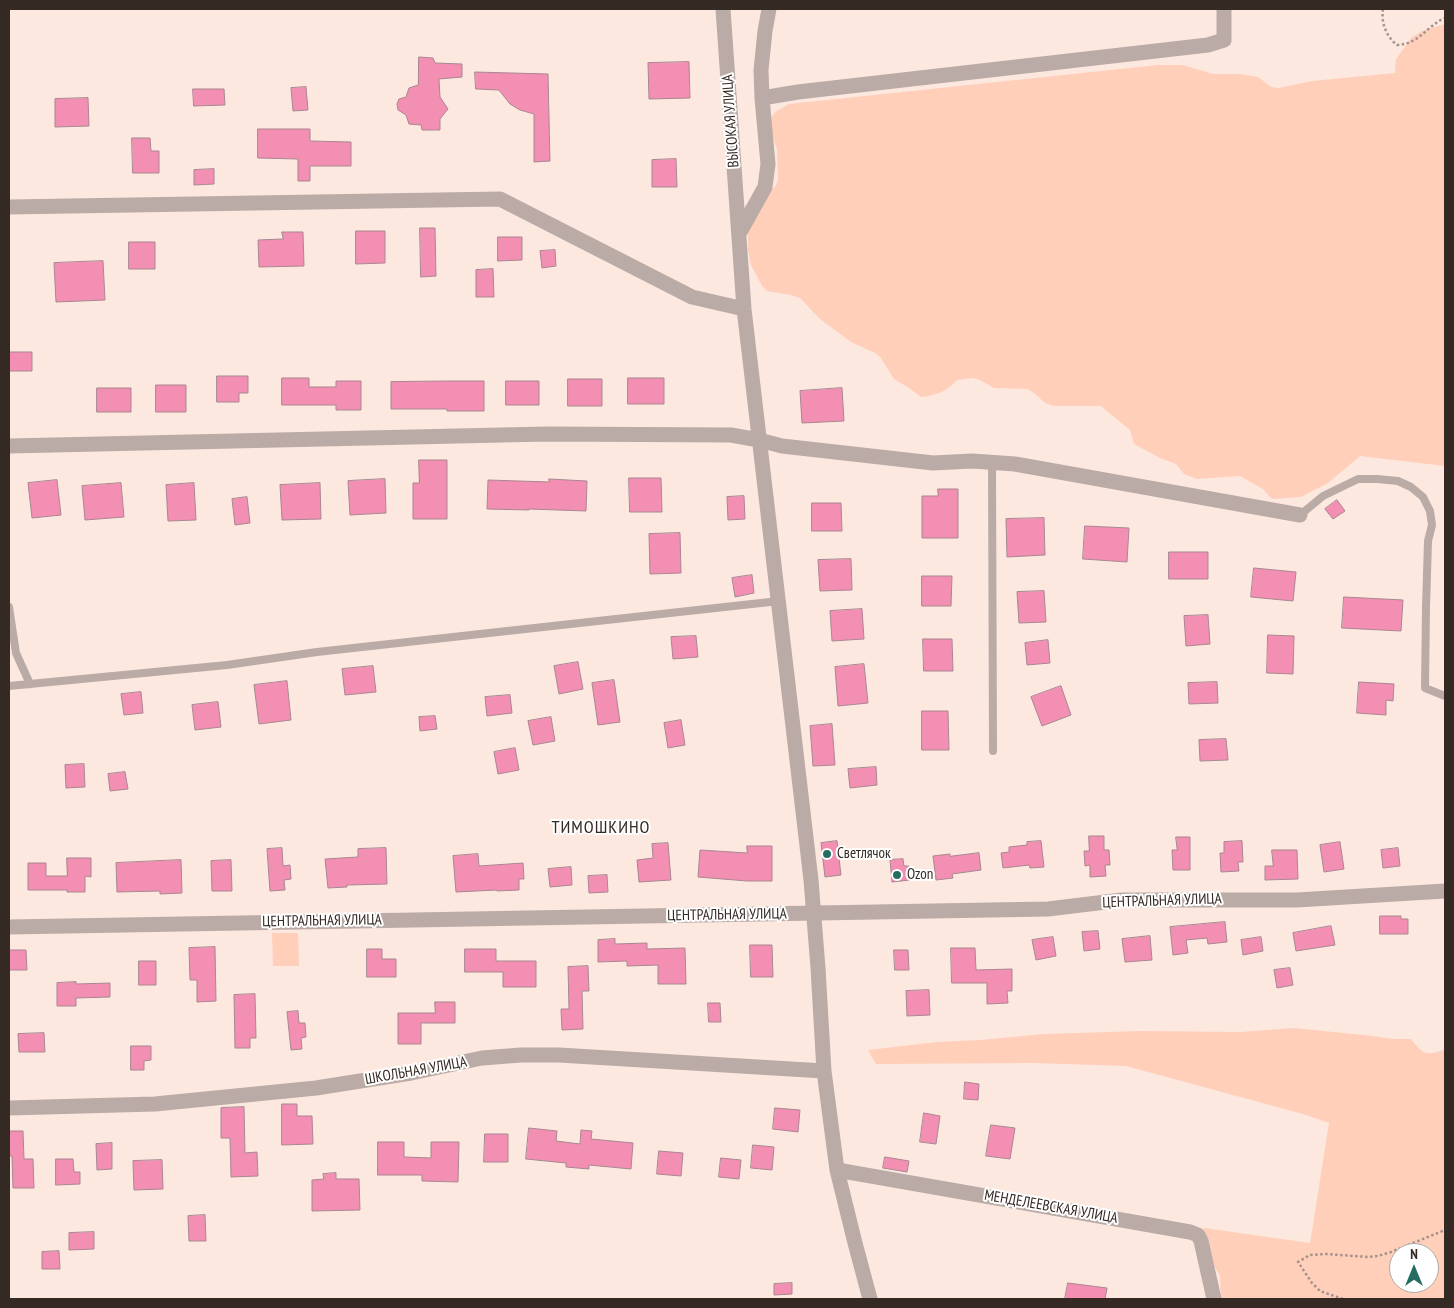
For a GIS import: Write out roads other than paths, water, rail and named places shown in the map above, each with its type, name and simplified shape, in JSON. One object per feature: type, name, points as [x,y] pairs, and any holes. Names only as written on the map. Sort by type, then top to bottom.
[{"type":"street","name":"ВЫСОКАЯ УЛИЦА","points":[[723,9],[744,309],[814,914],[824,1071],[838,1170],[870,1299]]},
{"type":"street","points":[[740,233],[765,187],[768,164],[761,70],[765,31],[770,9]]},
{"type":"street","points":[[762,98],[798,92],[1208,45],[1224,40],[1224,9]]},
{"type":"street","points":[[9,207],[500,199],[692,297],[744,309]]},
{"type":"street","points":[[9,446],[546,434],[731,435],[782,446],[932,463],[972,461],[1024,466],[1300,515]]},
{"type":"street","name":"ЦЕНТРАЛЬНАЯ УЛИЦА","points":[[9,927],[1048,909],[1122,900],[1297,900],[1445,891]]},
{"type":"street","name":"ШКОЛЬНАЯ УЛИЦА","points":[[9,1108],[155,1104],[316,1088],[411,1073],[482,1058],[521,1055],[558,1055],[824,1071]]},
{"type":"street","name":"МЕНДЕЛЕЕВСКАЯ УЛИЦА","points":[[838,1170],[1190,1232],[1198,1235],[1201,1241],[1214,1299]]},
{"type":"lane","points":[[992,462],[993,751]]},
{"type":"lane","points":[[1300,515],[1323,496],[1358,479],[1377,478],[1398,481],[1411,487],[1423,497],[1430,510],[1432,525],[1428,540],[1425,688],[1445,696]]},
{"type":"lane","points":[[9,686],[227,665],[317,652],[779,601]]},
{"type":"lane","points":[[9,607],[16,653],[30,684]]},
{"type":"place","name":"Светлячок","points":[[827,854]]},
{"type":"place","name":"Ozon","points":[[897,875]]},
{"type":"district","name":"ТИМОШКИНО","points":[[601,828]]}]
